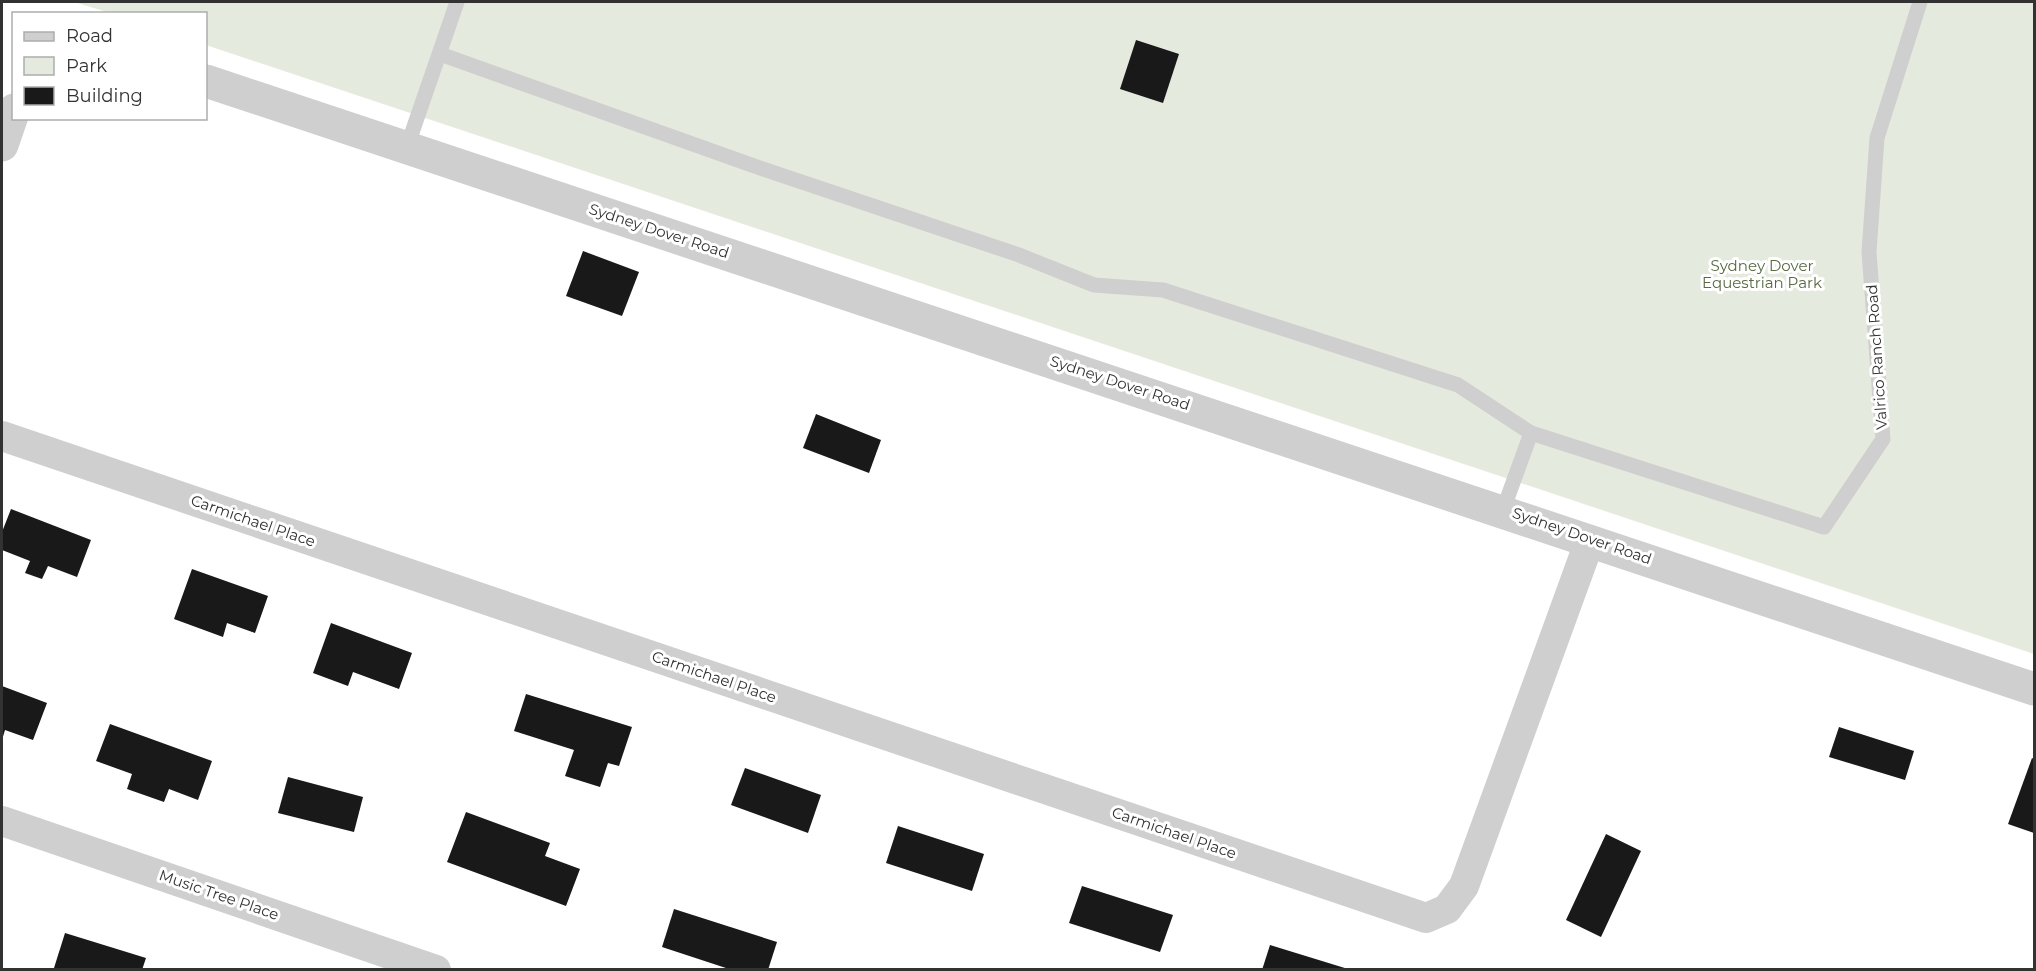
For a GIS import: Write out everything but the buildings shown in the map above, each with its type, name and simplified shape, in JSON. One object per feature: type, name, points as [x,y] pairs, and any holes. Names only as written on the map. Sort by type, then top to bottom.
[{"type":"street","name":"Sydney Dover Road","points":[[207,81],[2034,688]]},
{"type":"street","points":[[2,145],[12,116]]},
{"type":"street","name":"Carmichael Place","points":[[2,436],[1425,918],[1447,909],[1464,886],[1590,540]]},
{"type":"street","name":"Music Tree Place","points":[[2,821],[436,969]]},
{"type":"lane","points":[[407,147],[457,2]]},
{"type":"lane","name":"Valrico Ranch Road","points":[[1531,433],[1824,527],[1883,439],[1869,252],[1877,138],[1920,2]]},
{"type":"lane","points":[[440,54],[760,168],[1019,255],[1094,285],[1163,290],[1458,385],[1531,433],[1503,510]]},
{"type":"green space","name":"Sydney Dover Equestrian Park","points":[[74,2],[2034,2],[2034,654],[207,45],[207,12],[107,12]]}]
